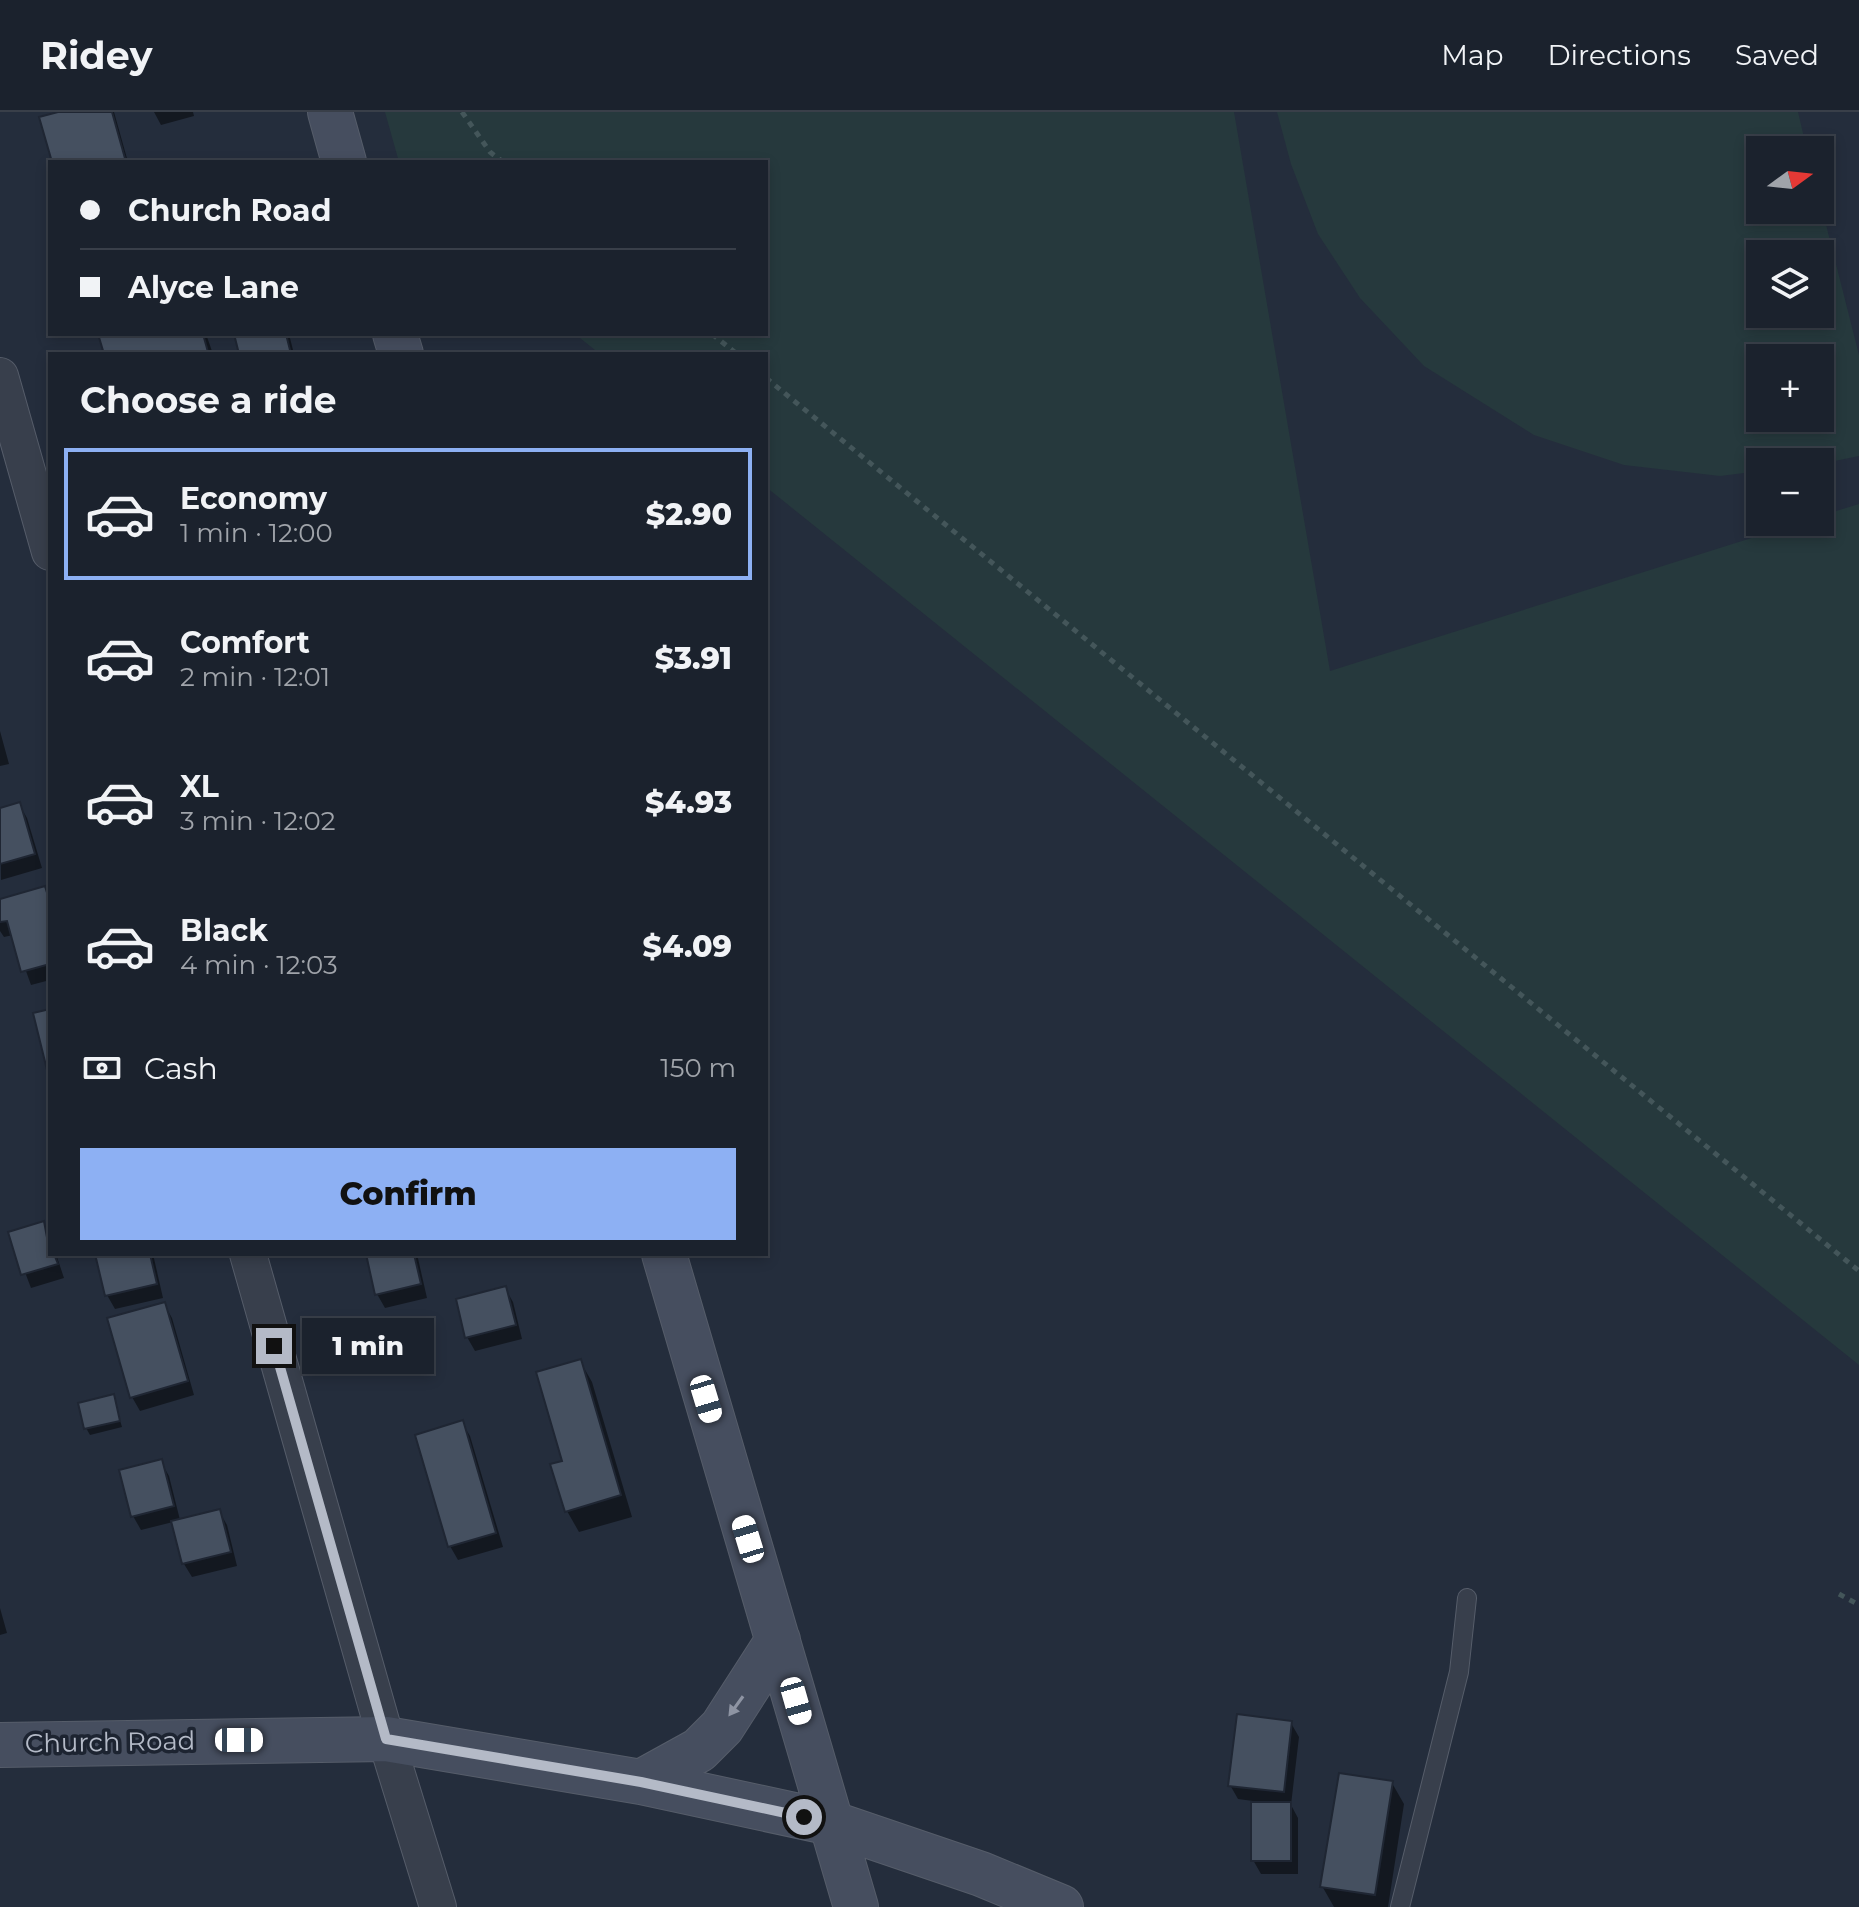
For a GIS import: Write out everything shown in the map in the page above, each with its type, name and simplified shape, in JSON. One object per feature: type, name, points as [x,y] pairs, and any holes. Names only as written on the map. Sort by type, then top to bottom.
[{"type":"street","points":[[330,112],[343,160]]},
{"type":"street","points":[[0,376],[8,436],[48,546]]},
{"type":"street","points":[[249,1256],[386,1739],[438,1907]]},
{"type":"street","points":[[665,1256],[856,1907]]},
{"type":"street","points":[[641,1782],[699,1750],[717,1731],[778,1640]]},
{"type":"street","name":"Church Road","points":[[0,1745],[386,1739],[641,1782],[831,1823],[981,1874],[1061,1907]]},
{"type":"lane","points":[[1400,1907],[1434,1761],[1459,1672],[1467,1598]]},
{"type":"path","points":[[462,112],[490,152],[500,160]]},
{"type":"path","points":[[714,336],[734,352]]},
{"type":"path","points":[[768,380],[1859,1271]]},
{"type":"path","points":[[1839,1594],[1859,1605]]},
{"type":"green space","points":[[385,112],[1234,112],[1330,671],[1758,536],[1834,536],[1834,512],[1859,504],[1859,1365],[768,489],[768,352],[598,352],[578,336],[768,336],[768,160],[398,160]]},
{"type":"green space","points":[[1277,112],[1798,112],[1804,136],[1746,136],[1746,224],[1826,224],[1830,240],[1746,240],[1746,328],[1834,328],[1834,256],[1859,355],[1859,456],[1834,461],[1834,448],[1746,448],[1746,473],[1720,476],[1624,465],[1534,435],[1424,366],[1360,298],[1318,234],[1291,164]]},
{"type":"building","points":[[58,112],[112,112],[125,160],[51,160],[39,117]]},
{"type":"building","points":[[99,336],[204,336],[208,352],[103,352]]},
{"type":"building","points":[[234,336],[286,336],[290,352],[238,352]]},
{"type":"building","points":[[20,802],[35,854],[0,864],[0,808]]},
{"type":"building","points":[[45,886],[48,896],[48,965],[21,972],[7,921],[0,922],[0,899]]},
{"type":"building","points":[[48,1009],[48,1074],[33,1013]]},
{"type":"building","points":[[44,1221],[48,1256],[55,1256],[58,1264],[21,1275],[8,1232]]},
{"type":"building","points":[[95,1256],[150,1256],[157,1284],[105,1296]]},
{"type":"building","points":[[366,1256],[414,1256],[421,1284],[375,1295]]},
{"type":"building","points":[[506,1286],[516,1325],[465,1338],[456,1299]]},
{"type":"building","points":[[165,1302],[188,1381],[130,1398],[107,1318]]},
{"type":"building","points":[[581,1359],[621,1495],[565,1512],[550,1464],[562,1461],[536,1372]]},
{"type":"building","points":[[114,1394],[120,1421],[84,1429],[78,1403]]},
{"type":"building","points":[[463,1420],[496,1533],[448,1547],[415,1435]]},
{"type":"building","points":[[162,1459],[174,1506],[131,1517],[119,1470]]},
{"type":"building","points":[[220,1509],[231,1552],[182,1564],[171,1521]]},
{"type":"building","points":[[1237,1714],[1292,1721],[1284,1792],[1228,1786]]},
{"type":"building","points":[[1339,1773],[1393,1781],[1375,1895],[1320,1887]]},
{"type":"building","points":[[1251,1802],[1291,1802],[1291,1861],[1251,1861]]},
{"type":"route","points":[[274,1346],[386,1739],[641,1782],[804,1817]]}]
